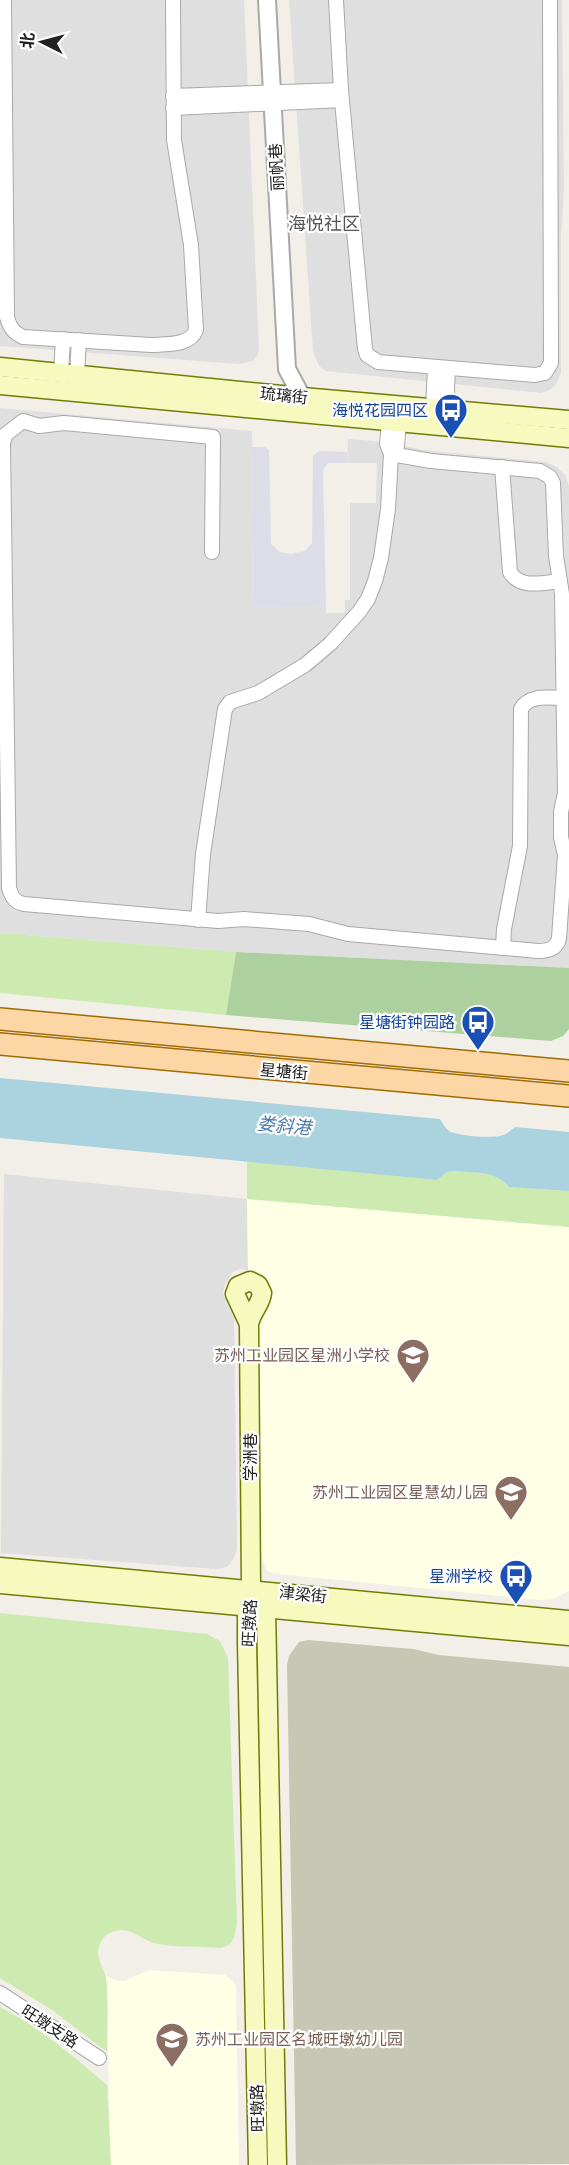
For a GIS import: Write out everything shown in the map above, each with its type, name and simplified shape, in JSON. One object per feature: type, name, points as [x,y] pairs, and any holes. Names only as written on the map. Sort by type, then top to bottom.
[{"type":"main road","name":"琉璃街","points":[[0,367],[69,374],[303,406],[394,422],[569,438]]},
{"type":"main road","name":"琉璃街","points":[[0,385],[274,402]]},
{"type":"main road","name":"琉璃街","points":[[303,406],[439,409],[569,420]]},
{"type":"main road","name":"星塘街","points":[[0,1019],[569,1071]]},
{"type":"main road","name":"星塘街","points":[[0,1044],[569,1096]]},
{"type":"main road","name":"学洲巷","points":[[249,1324],[249,1598]]},
{"type":"main road","name":"津梁街","points":[[0,1567],[249,1598],[266,1609],[569,1636]]},
{"type":"main road","name":"津梁街","points":[[0,1584],[569,1620]]},
{"type":"main road","name":"旺墩路","points":[[249,1598],[258,2165]]},
{"type":"main road","name":"旺墩路","points":[[266,1609],[277,2165]]},
{"type":"street","points":[[4,0],[7,317],[14,333],[23,337],[169,344],[184,341],[195,334],[191,245],[174,140],[173,0]]},
{"type":"street","name":"丽帆巷","points":[[267,0],[287,369],[303,406]]},
{"type":"street","points":[[336,0],[342,95],[365,349],[372,360],[378,362],[535,375],[545,373],[551,363],[550,0]]},
{"type":"street","points":[[173,102],[342,95]]},
{"type":"street","points":[[63,339],[69,374]]},
{"type":"street","points":[[69,374],[79,340]]},
{"type":"street","points":[[439,409],[441,367]]},
{"type":"street","name":"丽帆巷","points":[[274,402],[287,369]]},
{"type":"street","points":[[212,552],[213,437],[64,423],[39,426],[23,421],[5,435],[3,444],[9,888],[12,897],[24,904],[198,920],[244,919],[309,924],[348,934],[550,950],[558,943],[565,855],[561,837],[561,812],[565,793],[564,698],[560,581],[556,556],[553,483],[550,477],[540,471],[431,461],[392,454]]},
{"type":"street","points":[[198,920],[203,854],[225,709],[230,702],[258,693],[305,665],[330,644],[368,599],[375,581],[385,535],[392,454],[387,444],[394,422]]},
{"type":"street","points":[[502,467],[510,572],[517,580],[524,583],[560,581]]},
{"type":"street","points":[[503,948],[504,929],[520,846],[521,709],[527,701],[532,699],[564,698]]},
{"type":"street","name":"旺墩支路","points":[[0,1993],[99,2058]]},
{"type":"shaded area","points":[[0,0],[244,0],[259,349],[253,361],[239,364],[0,346]]},
{"type":"shaded area","name":"海悦花园四区","points":[[289,0],[562,0],[564,190],[561,237],[561,373],[557,383],[550,390],[541,393],[326,371],[319,366],[313,351]]},
{"type":"shaded area","points":[[0,408],[252,431],[254,607],[326,606],[326,613],[345,613],[345,600],[350,600],[350,503],[376,503],[377,463],[347,463],[348,439],[375,441],[431,451],[546,462],[557,467],[565,475],[569,486],[569,968],[236,952],[0,933]]},
{"type":"shaded area","points":[[252,447],[265,447],[269,450],[271,544],[280,552],[291,554],[305,551],[312,543],[313,456],[319,451],[347,452],[347,463],[328,463],[323,470],[326,606],[254,607]]},
{"type":"shaded area","points":[[4,1174],[247,1199],[248,1270],[240,1269],[233,1272],[225,1284],[223,1293],[234,1318],[237,1548],[234,1558],[227,1567],[216,1569],[1,1553]]},
{"type":"shaded area","name":"苏州工业园区星洲小学校","points":[[247,1199],[569,1227],[569,1591],[553,1599],[541,1600],[278,1574],[266,1569],[261,1554],[257,1325],[262,1280],[256,1273],[248,1270]]},
{"type":"shaded area","points":[[308,1640],[413,1649],[439,1655],[569,1667],[569,2164],[296,2165],[287,1665],[289,1656],[299,1642]]},
{"type":"shaded area","name":"苏州工业园区名城旺墩幼儿园","points":[[149,1970],[225,1975],[236,1986],[239,2165],[111,2165],[106,1976],[124,1981]]},
{"type":"green space","points":[[0,933],[236,952],[226,1015],[0,993]]},
{"type":"green space","points":[[236,952],[569,968],[569,1029],[563,1036],[551,1041],[226,1015]]},
{"type":"green space","points":[[247,1161],[437,1180],[447,1172],[453,1171],[483,1173],[497,1178],[509,1187],[569,1191],[569,1227],[247,1199]]},
{"type":"green space","points":[[0,1613],[207,1634],[220,1641],[228,1658],[237,1923],[234,1936],[228,1945],[220,1948],[158,1944],[126,1930],[115,1931],[106,1936],[101,1941],[98,1954],[107,1987],[107,2052],[52,2010],[0,1978]]},
{"type":"green space","points":[[0,2007],[42,2033],[107,2085],[111,2165],[0,2165]]},
{"type":"water","name":"娄斜港","points":[[0,1078],[440,1119],[449,1131],[476,1136],[498,1136],[506,1134],[515,1127],[569,1132],[569,1191],[509,1187],[497,1178],[476,1172],[447,1172],[437,1180],[0,1138]]},
{"type":"place","name":"海悦花园四区","points":[[451,439]]},
{"type":"place","name":"星塘街钟园路","points":[[478,1051]]},
{"type":"place","name":"苏州工业园区星洲小学校","points":[[413,1384]]},
{"type":"place","name":"苏州工业园区星慧幼儿园","points":[[511,1521]]},
{"type":"place","name":"星洲学校","points":[[516,1605]]},
{"type":"place","name":"苏州工业园区名城旺墩幼儿园","points":[[172,2068]]},
{"type":"district","name":"海悦社区","points":[[324,224]]}]
